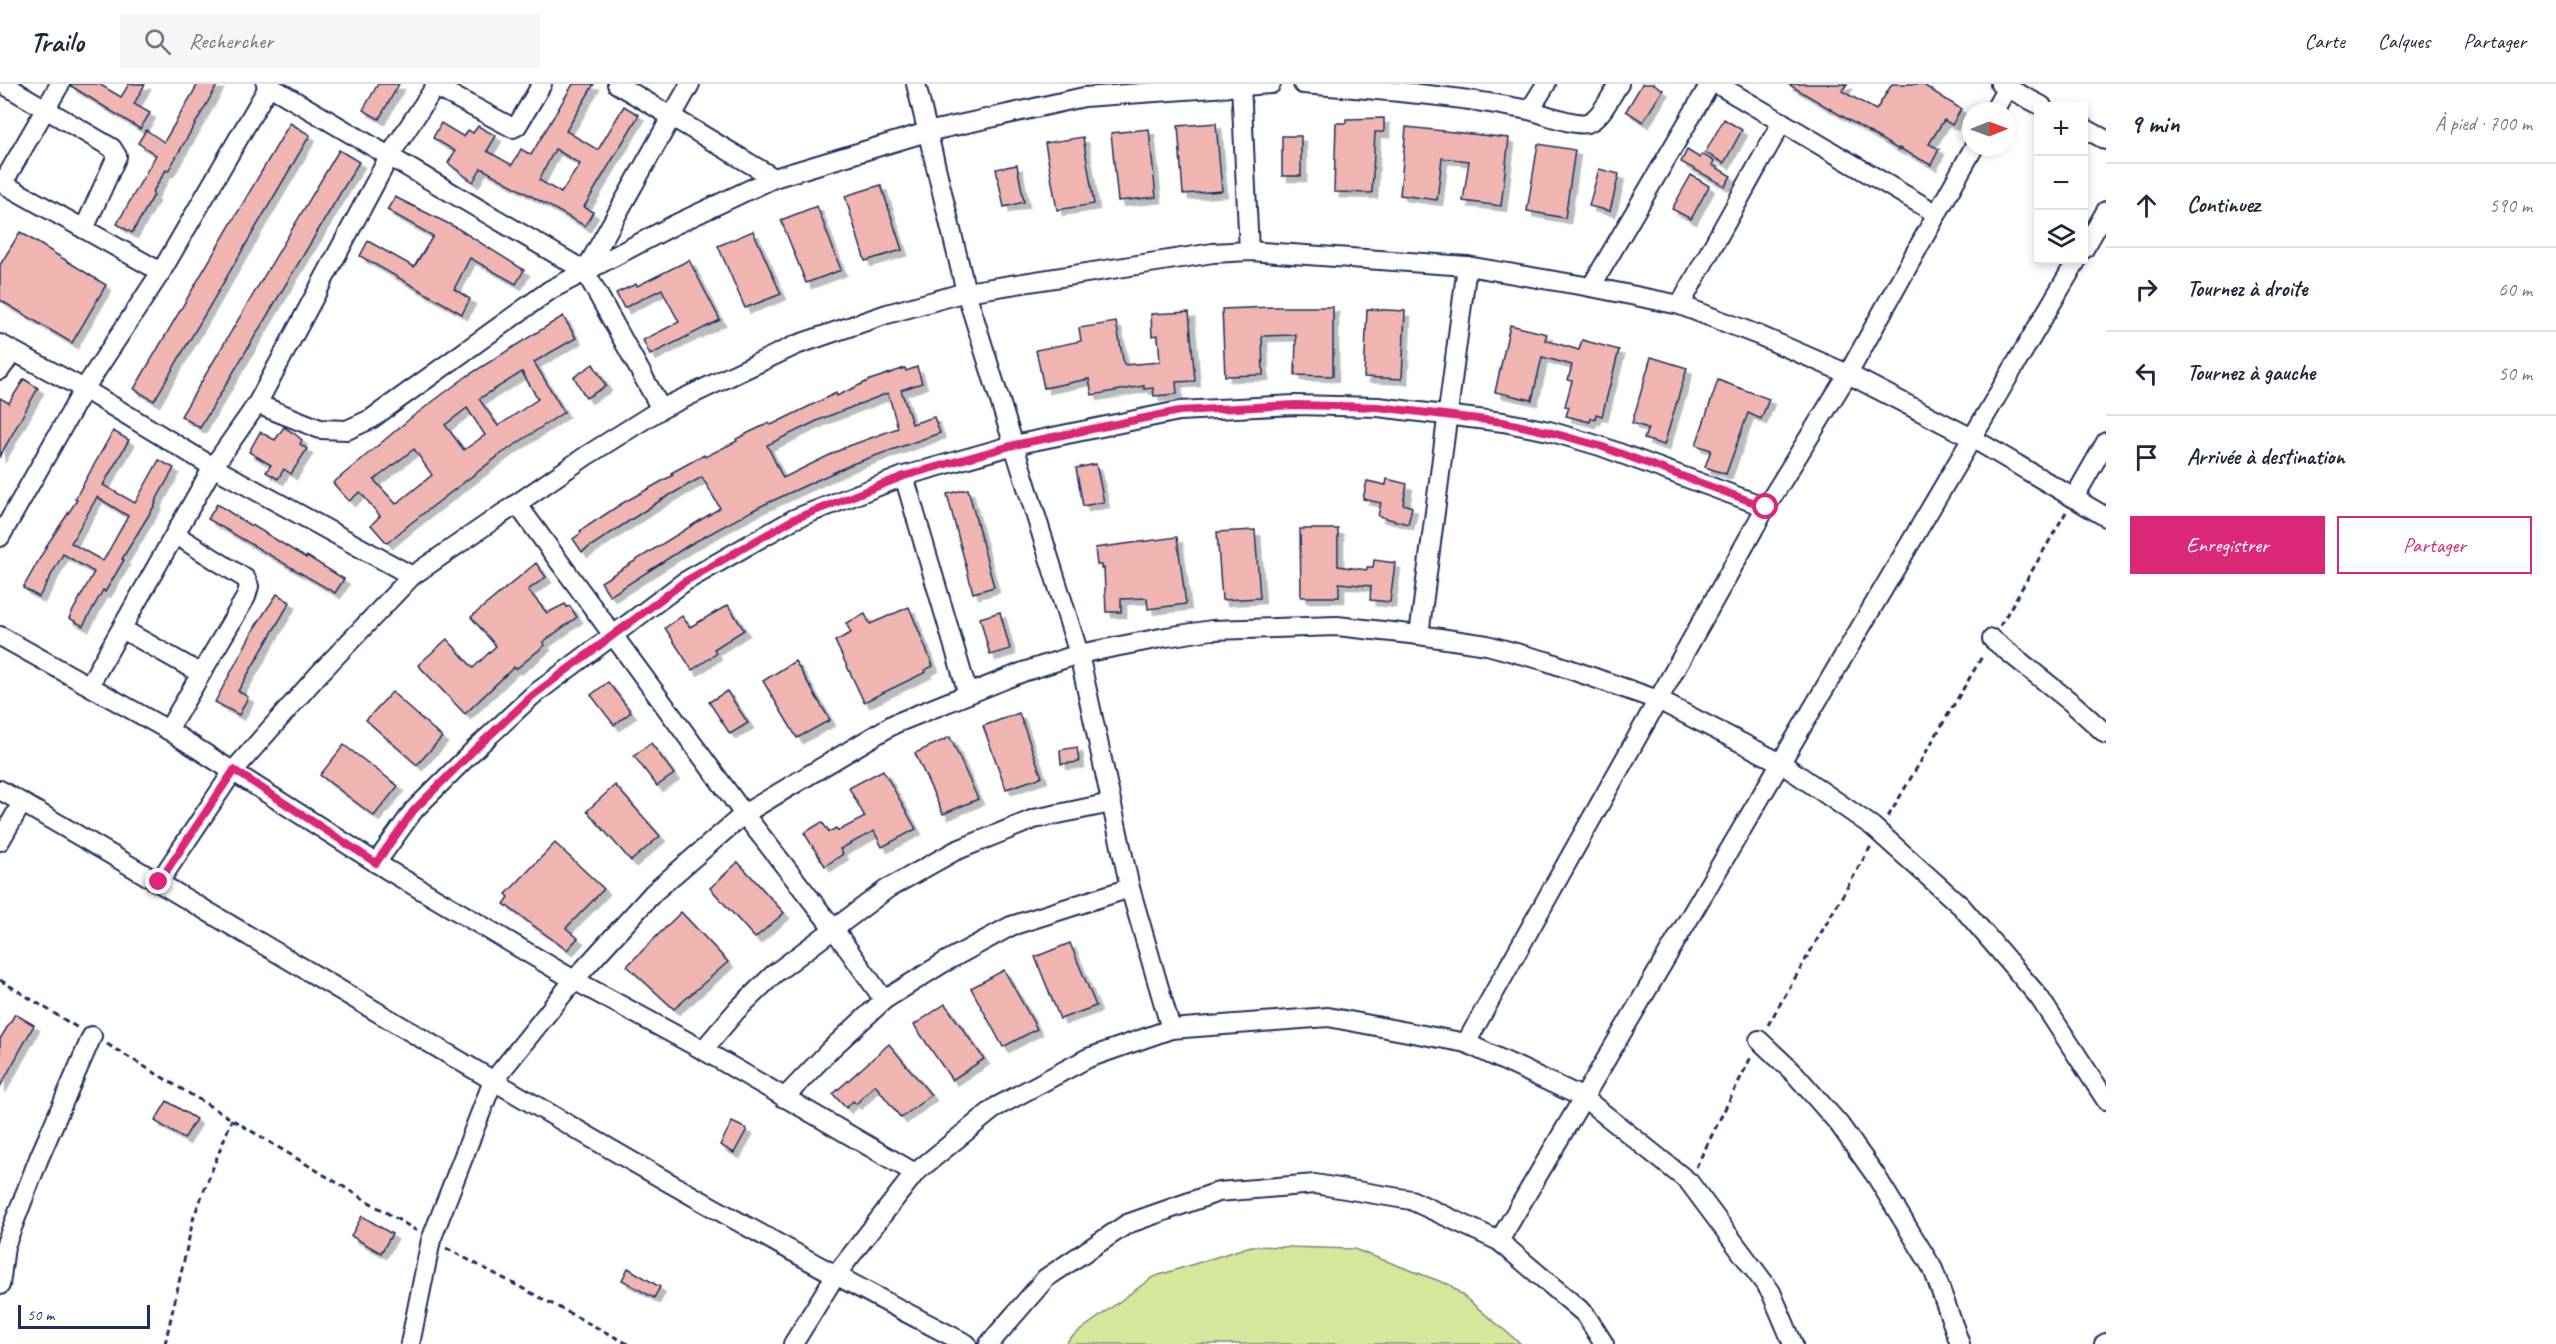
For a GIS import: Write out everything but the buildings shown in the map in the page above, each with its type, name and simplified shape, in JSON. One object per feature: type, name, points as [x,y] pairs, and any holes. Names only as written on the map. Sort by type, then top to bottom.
[{"type":"street","points":[[3,84],[112,148],[117,156],[84,229]]},
{"type":"street","points":[[60,84],[1,182],[161,272]]},
{"type":"street","points":[[90,684],[213,466],[257,404],[390,155],[436,85],[513,128],[517,126],[542,84]]},
{"type":"street","points":[[617,84],[674,116],[774,178]]},
{"type":"street","points":[[585,271],[690,84]]},
{"type":"street","points":[[916,84],[966,292],[1079,654],[1130,888],[1171,1029]]},
{"type":"street","points":[[257,404],[320,429],[347,430],[371,419],[550,290],[774,178],[927,132],[1088,91],[1270,84]]},
{"type":"street","points":[[1303,84],[1446,90],[1587,123],[1596,117],[1619,84]]},
{"type":"street","points":[[1530,110],[1546,84]]},
{"type":"street","points":[[1591,286],[1710,84]]},
{"type":"street","points":[[1717,84],[1937,214]]},
{"type":"street","points":[[0,537],[84,388],[161,272],[269,85],[585,271],[661,410]]},
{"type":"street","points":[[1242,85],[1249,251]]},
{"type":"street","points":[[1998,102],[2005,85],[2035,102]]},
{"type":"street","points":[[1680,305],[1782,122]]},
{"type":"street","points":[[2088,130],[2106,140]]},
{"type":"street","points":[[1467,1043],[1766,507],[1848,374],[1969,156]]},
{"type":"street","points":[[2088,242],[2106,211]]},
{"type":"street","points":[[159,882],[234,770],[318,675],[412,576],[586,456],[661,410],[796,345],[887,314],[966,292],[1202,255],[1249,251],[1467,266],[1591,286],[1680,305],[1758,335],[1848,374],[1972,438],[2106,517]]},
{"type":"street","points":[[1499,1241],[2076,264]]},
{"type":"street","points":[[1419,635],[1467,266]]},
{"type":"street","points":[[0,370],[6,348],[84,388],[213,466],[412,576]]},
{"type":"street","points":[[376,863],[414,810],[532,696],[684,582],[794,519],[904,476],[1014,445],[1179,411],[1295,405],[1378,407],[1503,422],[1600,446],[1766,507]]},
{"type":"street","points":[[2074,498],[2106,442]]},
{"type":"street","points":[[904,476],[968,694]]},
{"type":"street","points":[[517,504],[612,636],[884,1000]]},
{"type":"street","points":[[168,730],[246,597],[249,586],[246,579],[176,535]]},
{"type":"street","points":[[410,1344],[431,1240],[492,1081],[574,980],[654,892],[744,814],[894,724],[1023,672],[1079,654],[1212,630],[1337,626],[1497,647],[1546,661],[1658,700],[1781,763],[1872,826],[1961,906],[2039,997],[2106,1100]]},
{"type":"street","points":[[122,629],[200,673]]},
{"type":"street","points":[[0,636],[90,684],[168,730],[234,770],[376,863],[574,980],[703,1050],[915,1173]]},
{"type":"street","points":[[1992,639],[2072,703],[2106,734]]},
{"type":"street","points":[[0,790],[492,1081],[835,1276],[967,1344]]},
{"type":"street","points":[[0,841],[22,803]]},
{"type":"street","points":[[703,1050],[737,1010],[774,974],[832,928],[887,889],[955,851],[1034,819],[1111,803]]},
{"type":"street","points":[[784,1098],[831,1048],[884,1000],[943,963],[1011,926],[1130,888]]},
{"type":"street","points":[[793,1344],[835,1276],[915,1173],[996,1107],[1088,1058],[1171,1029],[1328,1017],[1467,1043],[1584,1098],[1689,1182],[1771,1292],[1793,1344]]},
{"type":"street","points":[[0,1285],[3,1245],[92,1036]]},
{"type":"street","points":[[1759,1040],[1795,1074],[1839,1124],[1876,1176],[1933,1269],[1960,1344]]},
{"type":"street","points":[[988,1344],[1046,1278],[1127,1224],[1218,1192],[1315,1184],[1411,1200],[1499,1241],[1585,1314],[1604,1344]]},
{"type":"path","points":[[0,980],[431,1240],[628,1344]]},
{"type":"path","points":[[165,1344],[195,1216],[232,1119]]},
{"type":"green space","points":[[1251,1246],[1354,1249],[1450,1285],[1521,1344],[1066,1344],[1070,1338],[1153,1277]]},
{"type":"route","points":[[159,882],[234,770],[376,863],[414,810],[532,696],[684,582],[794,519],[904,476],[1014,445],[1179,411],[1295,405],[1378,407],[1503,422],[1549,432],[1600,446],[1766,507]]}]
